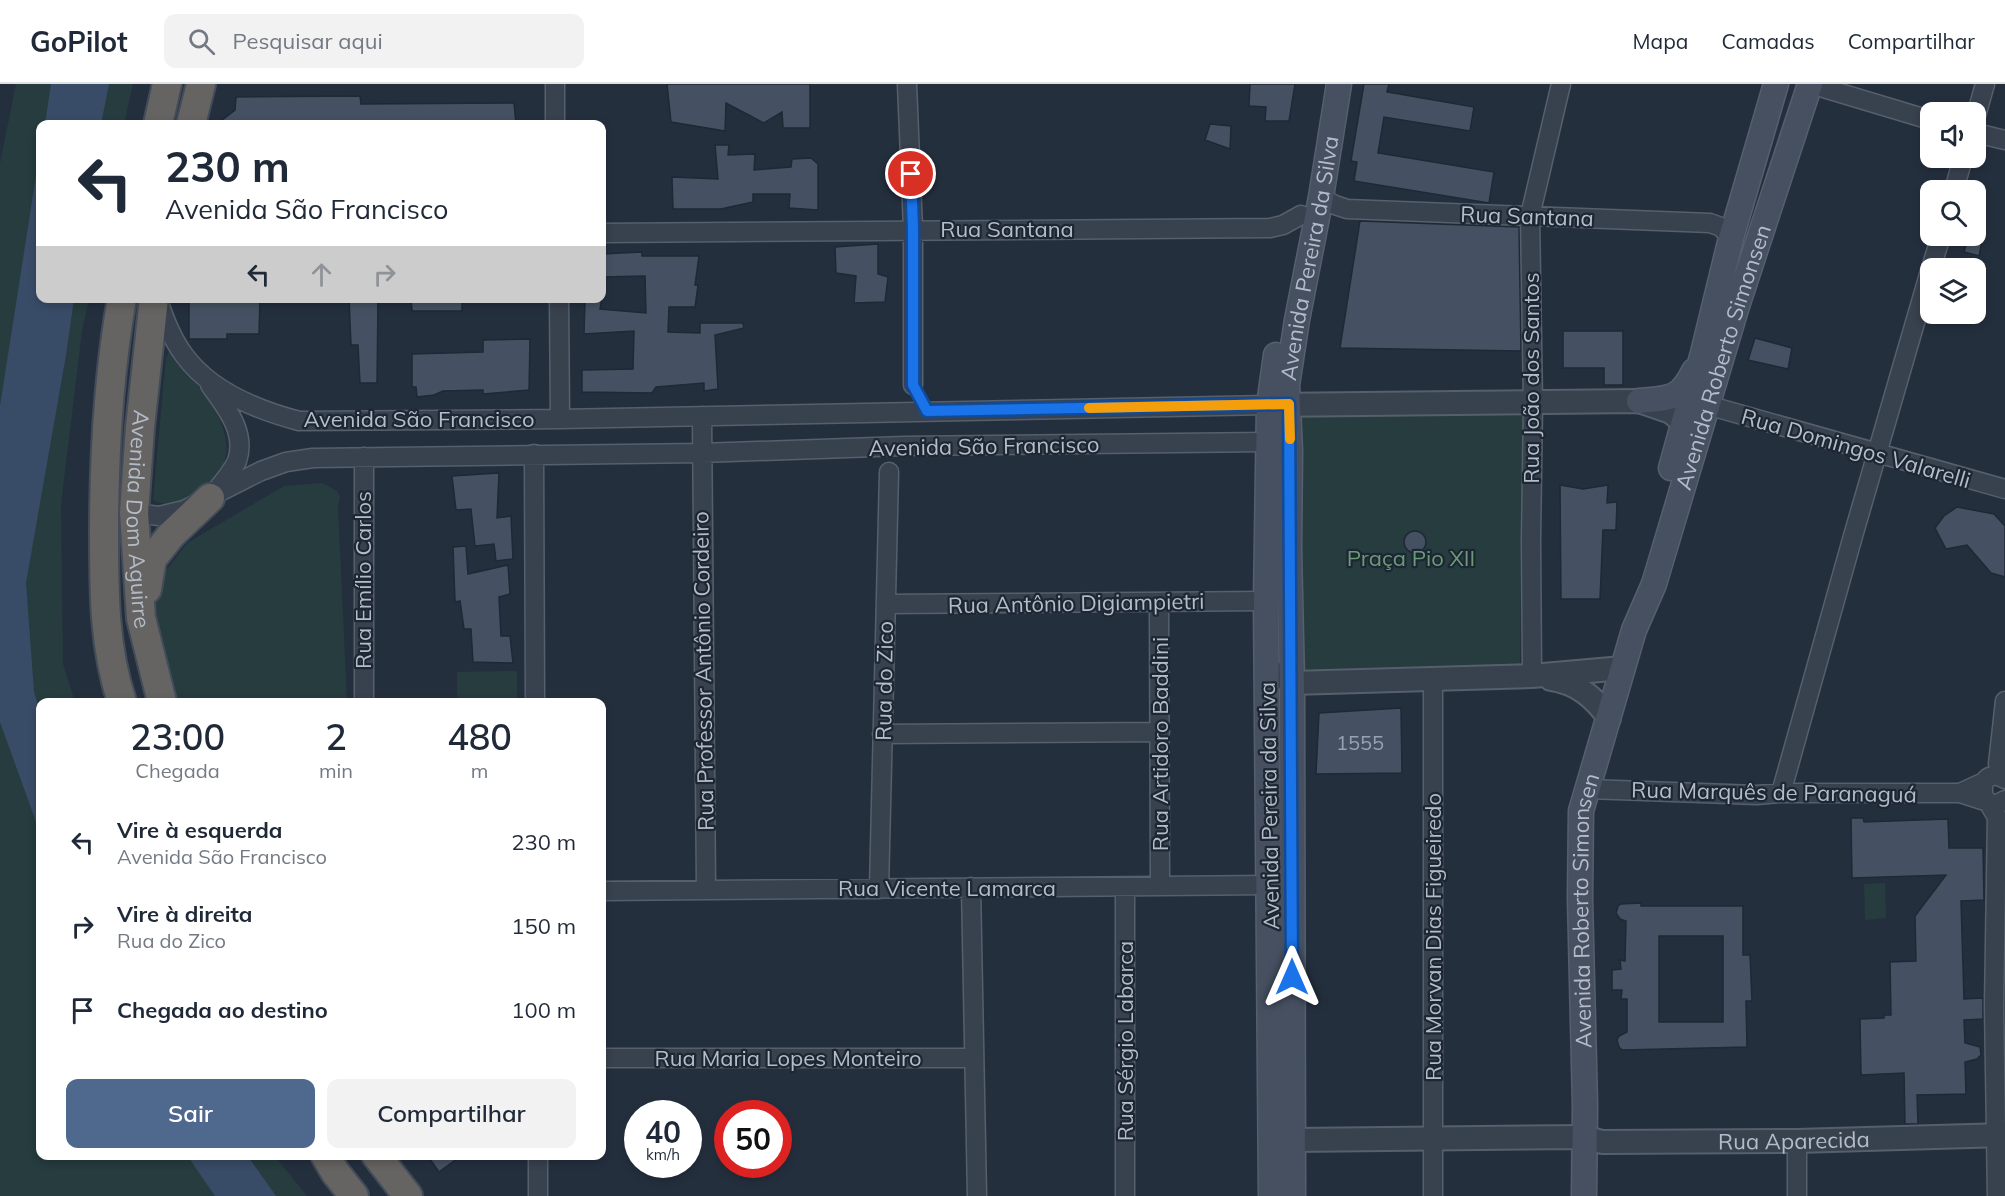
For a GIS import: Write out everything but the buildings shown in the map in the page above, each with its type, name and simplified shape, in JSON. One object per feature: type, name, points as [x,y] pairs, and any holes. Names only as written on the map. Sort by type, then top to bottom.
[{"type":"highway","points":[[159,120],[167,84]]},
{"type":"highway","points":[[192,120],[201,84]]},
{"type":"highway","name":"Avenida Dom Aguirre","points":[[121,303],[108,400],[104,465],[105,610],[115,678],[121,698]]},
{"type":"highway","name":"Avenida Dom Aguirre","points":[[154,303],[140,427],[134,513],[141,618],[161,698]]},
{"type":"highway","points":[[104,465],[111,494],[118,504],[134,513]]},
{"type":"highway","points":[[141,618],[152,560],[171,535],[210,498]]},
{"type":"highway","points":[[328,1160],[354,1196]]},
{"type":"highway","points":[[380,1160],[408,1196]]},
{"type":"main road","name":"Avenida Pereira da Silva","points":[[1281,885],[1292,683],[1289,548],[1279,404],[1301,215],[1323,84]]},
{"type":"main road","name":"Avenida Pereira da Silva","points":[[1293,1196],[1283,1142],[1281,885],[1266,601],[1267,442],[1287,386],[1339,84]]},
{"type":"main road","name":"Avenida Roberto Simonsen","points":[[1634,630],[1639,580],[1703,353],[1731,238],[1776,84]]},
{"type":"main road","name":"Avenida Roberto Simonsen","points":[[1584,1196],[1581,811],[1634,630],[1654,584],[1737,306],[1810,84]]},
{"type":"main road","points":[[1731,238],[1738,248],[1741,259],[1737,306]]},
{"type":"main road","points":[[1639,401],[1674,396],[1683,391],[1703,353]]},
{"type":"main road","points":[[1703,353],[1699,398],[1702,404],[1707,405]]},
{"type":"main road","points":[[1658,571],[1662,529],[1688,439],[1684,423]]},
{"type":"main road","name":"Avenida Pereira da Silva","points":[[1271,1196],[1283,1142]]},
{"type":"street","points":[[555,84],[555,120]]},
{"type":"street","points":[[902,412],[913,385],[913,229],[907,84]]},
{"type":"street","name":"Rua João dos Santos","points":[[1532,676],[1533,403],[1530,216],[1561,84]]},
{"type":"street","points":[[1810,84],[1920,117]]},
{"type":"street","points":[[1980,102],[1984,84]]},
{"type":"street","points":[[1986,135],[2005,140]]},
{"type":"street","name":"Rua Santana","points":[[1321,197],[1335,206],[1347,209],[1710,223],[1721,227],[1731,238]]},
{"type":"street","name":"Rua Santana","points":[[606,233],[1270,228],[1282,225],[1301,215]]},
{"type":"street","name":"Avenida São Francisco","points":[[157,303],[174,340],[191,365],[204,376],[248,404],[298,421],[560,419],[1279,404]]},
{"type":"street","points":[[559,303],[560,419]]},
{"type":"street","points":[[1780,793],[1920,308]]},
{"type":"street","points":[[204,376],[230,412],[238,432],[239,451],[230,473],[210,498]]},
{"type":"street","points":[[913,385],[927,411]]},
{"type":"street","points":[[1279,404],[1639,401],[1671,412],[1684,423]]},
{"type":"street","name":"Rua Domingos Valarelli","points":[[1707,405],[2005,489]]},
{"type":"street","points":[[701,453],[702,416]]},
{"type":"street","name":"Avenida São Francisco","points":[[134,513],[159,516],[184,510],[261,471],[286,462],[313,458],[701,453],[904,446],[1267,442]]},
{"type":"street","name":"Rua do Zico","points":[[889,472],[904,446]]},
{"type":"street","name":"Rua do Zico","points":[[878,447],[889,472],[879,889]]},
{"type":"street","name":"Rua Professor Antônio Cordeiro","points":[[701,453],[706,889]]},
{"type":"street","points":[[534,454],[535,698]]},
{"type":"street","name":"Rua Emílio Carlos","points":[[364,458],[364,698]]},
{"type":"street","name":"Rua Antônio Digiampietri","points":[[886,604],[1266,601]]},
{"type":"street","name":"Rua Artidoro Baddini","points":[[1159,602],[1160,886]]},
{"type":"street","points":[[1292,683],[1532,676],[1623,668]]},
{"type":"street","name":"Avenida Pereira da Silva","points":[[1268,669],[1292,683]]},
{"type":"street","points":[[1532,676],[1572,684],[1590,695],[1609,718]]},
{"type":"street","name":"Rua Morvan Dias Figueiredo","points":[[1433,678],[1433,1196]]},
{"type":"street","points":[[1996,1196],[2001,1135],[1994,1006],[1996,817],[2000,802],[1983,796],[1982,789],[1998,776],[2005,701]]},
{"type":"street","points":[[882,734],[1160,732]]},
{"type":"street","name":"Rua Marquês de Paranaguá","points":[[1960,793],[1998,776]]},
{"type":"street","name":"Rua Marquês de Paranaguá","points":[[1588,789],[1756,795],[1960,793],[2000,802]]},
{"type":"street","name":"Rua Vicente Lamarca","points":[[606,891],[1281,885]]},
{"type":"street","name":"Rua Sérgio Labarca","points":[[1125,887],[1125,1196]]},
{"type":"street","points":[[971,888],[977,1196]]},
{"type":"street","name":"Rua Maria Lopes Monteiro","points":[[606,1058],[974,1058]]},
{"type":"street","name":"Rua Aparecida","points":[[1283,1142],[1433,1137],[1584,1137],[1602,1142],[2001,1135]]},
{"type":"street","points":[[1797,1140],[1797,1196]]},
{"type":"street","points":[[538,1160],[538,1196]]},
{"type":"green space","points":[[16,84],[133,84],[125,120],[36,120],[36,303],[88,303],[82,331],[61,505],[63,664],[74,698],[36,698],[36,1160],[278,1160],[307,1196],[0,1196],[0,163]]},
{"type":"green space","points":[[169,352],[213,407],[222,425],[226,443],[225,461],[215,478],[191,498],[164,504],[153,500],[166,357]]},
{"type":"green space","name":"Praça Pio XII","points":[[1523,413],[1520,666],[1301,672],[1299,414]]},
{"type":"green space","points":[[322,483],[337,491],[340,497],[338,506],[347,698],[174,698],[147,606],[159,580],[187,543],[284,486]]},
{"type":"green space","points":[[517,671],[517,698],[457,698],[457,672]]},
{"type":"green space","points":[[1885,883],[1886,918],[1865,920],[1864,884]]},
{"type":"water","points":[[51,84],[109,84],[102,120],[46,120]]},
{"type":"water","points":[[36,176],[36,303],[73,303],[26,583],[36,698],[36,822],[0,722],[0,406]]},
{"type":"water","points":[[190,1160],[251,1160],[276,1196],[215,1196]]},
{"type":"slow traffic","points":[[1089,408],[1289,404],[1290,439]]},
{"type":"route","points":[[911,174],[913,385],[927,411],[1289,404],[1292,977]]}]
